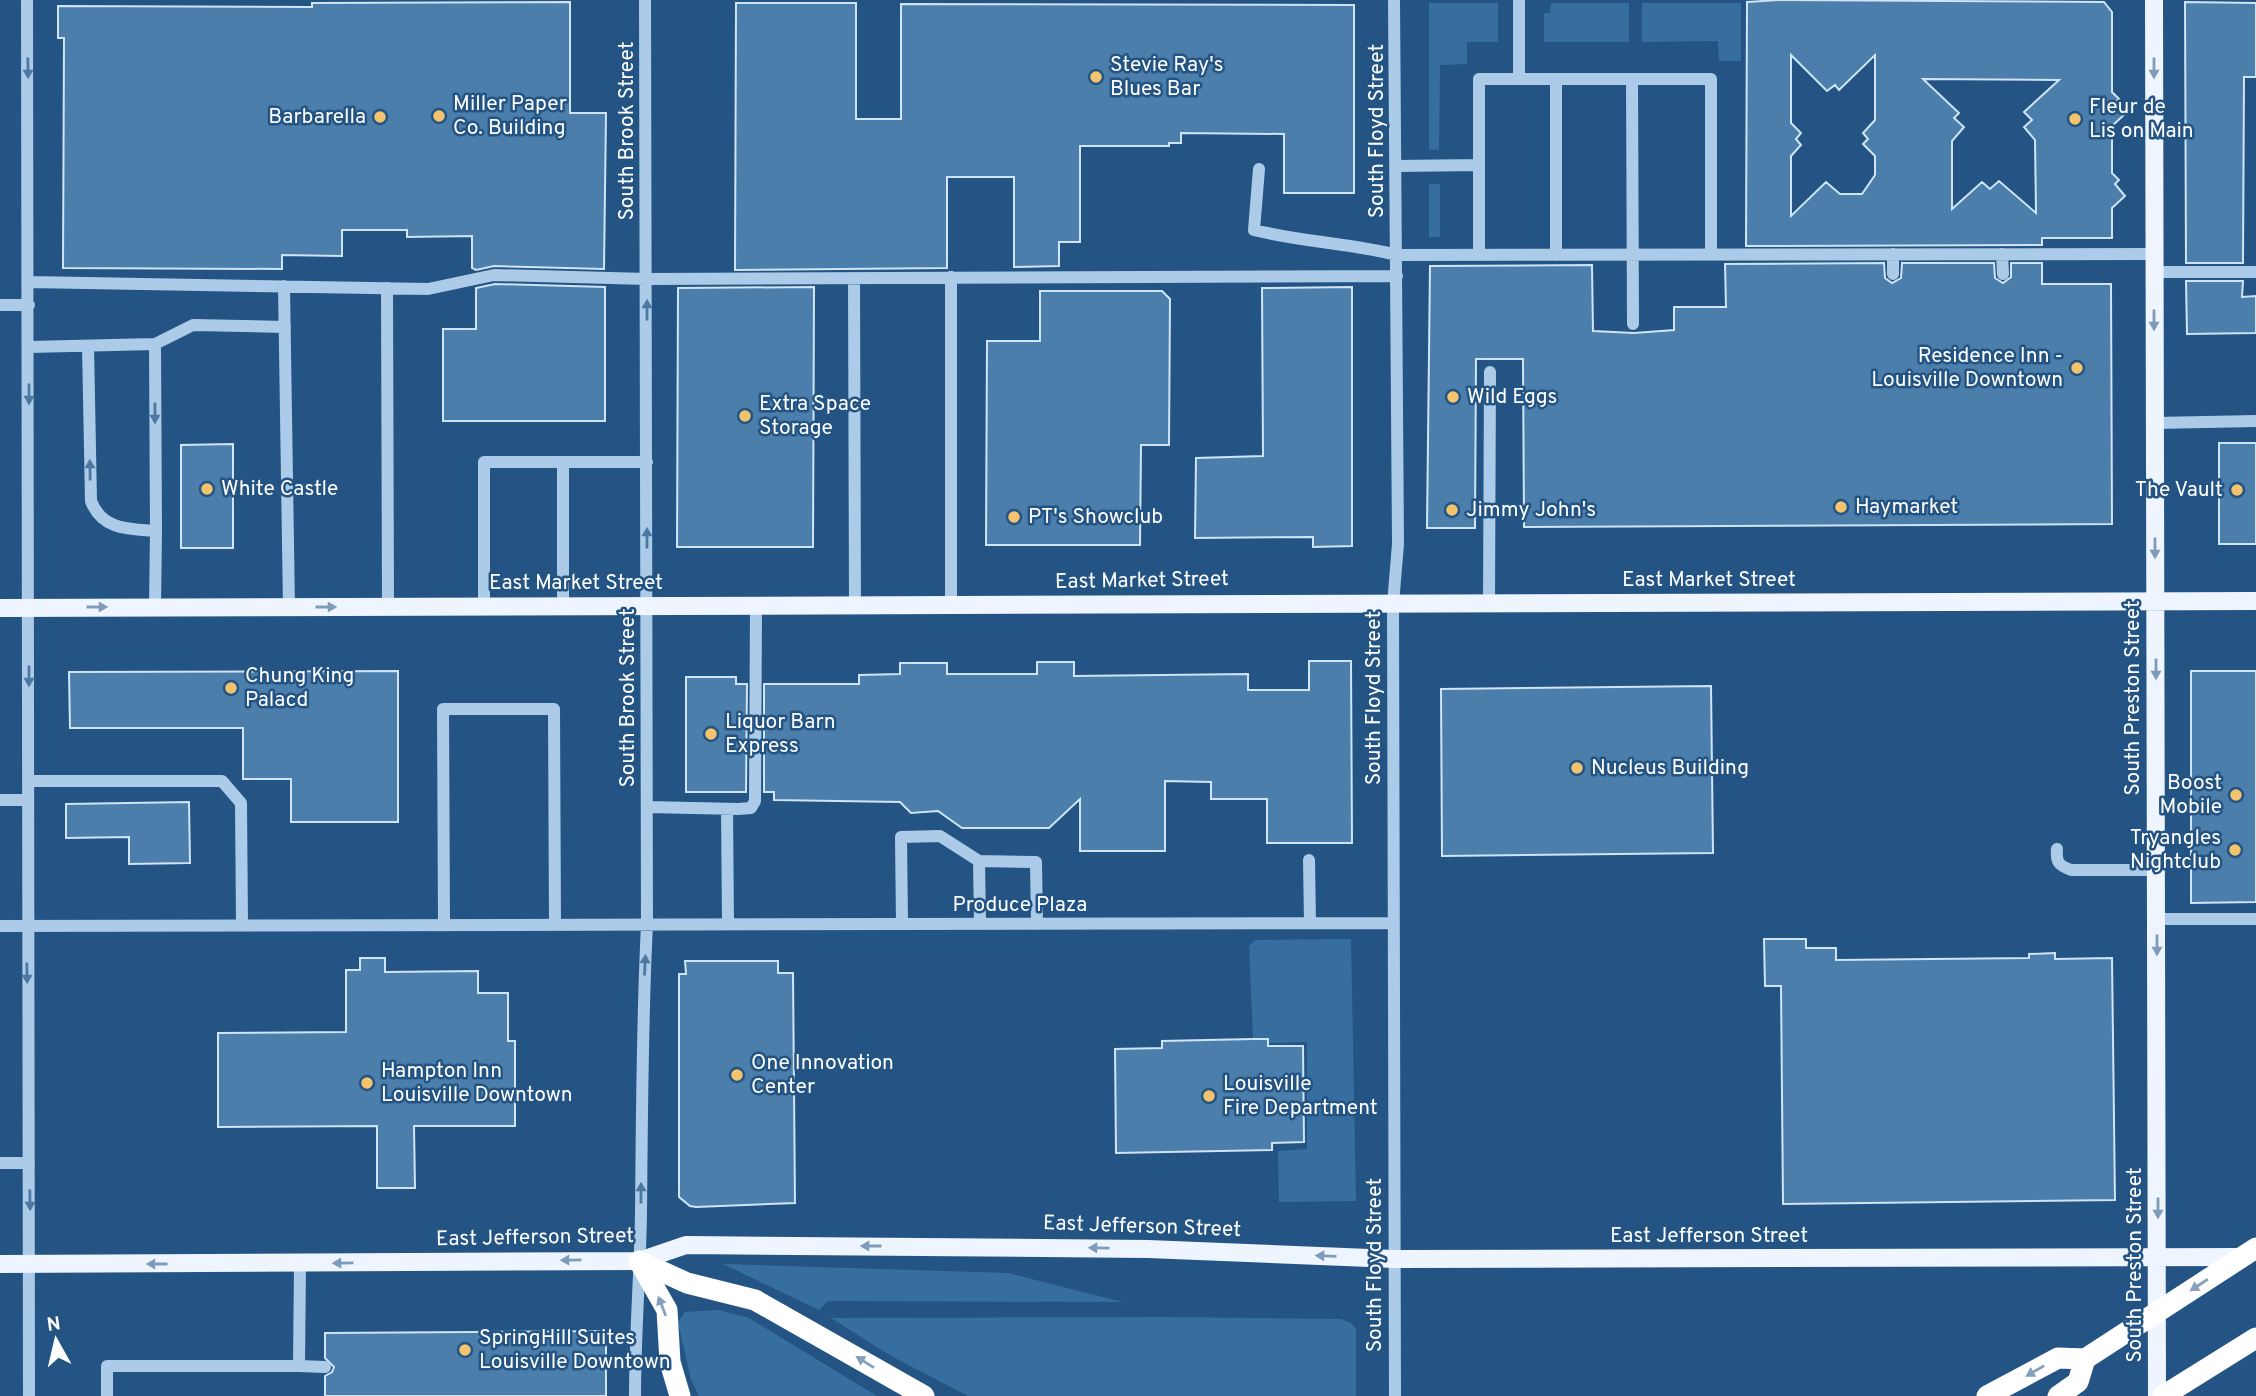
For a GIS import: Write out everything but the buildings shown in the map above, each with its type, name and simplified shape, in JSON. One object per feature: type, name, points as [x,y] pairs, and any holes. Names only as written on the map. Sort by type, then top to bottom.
[{"type":"highway","points":[[1987,1396],[2058,1357],[2085,1359],[2256,1248]]},
{"type":"highway","points":[[639,1261],[667,1310],[670,1362],[680,1396]]},
{"type":"highway","points":[[639,1261],[687,1283],[755,1300],[924,1396]]},
{"type":"highway","points":[[2163,1396],[2256,1338]]},
{"type":"highway","points":[[2057,1396],[2078,1382],[2085,1359]]},
{"type":"main road","name":"South Preston Street","points":[[2154,0],[2157,1396]]},
{"type":"main road","name":"East Market Street","points":[[0,608],[2256,601]]},
{"type":"main road","name":"East Jefferson Street","points":[[0,1264],[639,1261],[686,1245],[1148,1249],[1394,1259],[2256,1257]]},
{"type":"street","points":[[27,0],[29,1396]]},
{"type":"street","name":"South Brook Street","points":[[635,1396],[642,1032],[647,925],[645,0]]},
{"type":"street","name":"South Floyd Street","points":[[1395,0],[1398,544],[1393,604],[1395,1396]]},
{"type":"street","points":[[1519,0],[1519,79]]},
{"type":"street","points":[[1479,255],[1479,79],[1711,79],[1711,254]]},
{"type":"street","points":[[1556,79],[1556,255]]},
{"type":"street","points":[[1632,79],[1633,324]]},
{"type":"street","points":[[1397,166],[1479,165]]},
{"type":"street","points":[[1259,169],[1255,230],[1298,241],[1353,244],[1397,255],[2154,254]]},
{"type":"street","points":[[1893,254],[1893,275]]},
{"type":"street","points":[[2002,254],[2003,274]]},
{"type":"street","points":[[2154,272],[2256,272]]},
{"type":"street","points":[[29,282],[428,289],[494,275],[646,279],[1397,276]]},
{"type":"street","points":[[951,277],[951,606]]},
{"type":"street","points":[[854,278],[855,606]]},
{"type":"street","points":[[284,286],[289,607]]},
{"type":"street","points":[[387,288],[388,607]]},
{"type":"street","points":[[0,305],[29,305]]},
{"type":"street","points":[[29,347],[155,344],[193,325],[285,327]]},
{"type":"street","points":[[155,344],[155,607]]},
{"type":"street","points":[[88,346],[91,501],[94,511],[118,528],[156,531]]},
{"type":"street","points":[[1489,604],[1490,372]]},
{"type":"street","points":[[2155,423],[2256,421]]},
{"type":"street","points":[[484,606],[484,462],[647,462]]},
{"type":"street","points":[[563,462],[563,606]]},
{"type":"street","points":[[647,807],[751,808],[755,801],[756,606]]},
{"type":"street","points":[[444,925],[443,709],[554,709],[555,925]]},
{"type":"street","points":[[28,780],[222,781],[241,803],[242,925]]},
{"type":"street","points":[[0,800],[28,800]]},
{"type":"street","points":[[727,809],[728,924]]},
{"type":"street","points":[[902,924],[901,836],[940,836],[979,862],[1037,862],[1037,924]]},
{"type":"street","points":[[2057,849],[2060,866],[2071,870],[2157,870]]},
{"type":"street","points":[[1309,860],[1310,923]]},
{"type":"street","points":[[979,862],[979,924]]},
{"type":"street","points":[[2157,919],[2256,919]]},
{"type":"street","name":"Produce Plaza","points":[[0,926],[1394,923]]},
{"type":"street","points":[[0,1163],[29,1163]]},
{"type":"street","points":[[299,1366],[300,1263]]},
{"type":"street","points":[[107,1396],[107,1366],[325,1367]]},
{"type":"shaded area","points":[[1429,3],[1498,3],[1498,42],[1467,42],[1467,64],[1440,65],[1439,150],[1429,150]]},
{"type":"shaded area","points":[[1551,3],[1629,3],[1629,42],[1544,42],[1544,13],[1550,13]]},
{"type":"shaded area","points":[[1642,3],[1741,3],[1741,61],[1719,61],[1718,41],[1642,42]]},
{"type":"shaded area","points":[[1429,184],[1440,184],[1440,237],[1429,237]]},
{"type":"shaded area","points":[[1351,939],[1356,1201],[1279,1202],[1278,1151],[1307,1149],[1307,1042],[1268,1043],[1267,1039],[1253,1039],[1249,946],[1255,940]]},
{"type":"shaded area","points":[[723,1264],[1008,1273],[1122,1302],[828,1301],[819,1310]]},
{"type":"shaded area","points":[[719,1310],[749,1318],[877,1396],[699,1396],[691,1380],[678,1322],[685,1312]]},
{"type":"shaded area","points":[[831,1318],[1341,1319],[1351,1323],[1356,1329],[1356,1396],[968,1396],[891,1356]]},
{"type":"place","name":"Stevie Ray's Blues Bar","points":[[1096,77]]},
{"type":"place","name":"Miller Paper Co. Building","points":[[439,116]]},
{"type":"place","name":"Barbarella","points":[[380,117]]},
{"type":"place","name":"Fleur de Lis on Main","points":[[2075,119]]},
{"type":"place","name":"Residence Inn - Louisville Downtown","points":[[2077,368]]},
{"type":"place","name":"Wild Eggs","points":[[1453,397]]},
{"type":"place","name":"Extra Space Storage","points":[[745,416]]},
{"type":"place","name":"White Castle","points":[[207,489]]},
{"type":"place","name":"The Vault","points":[[2237,490]]},
{"type":"place","name":"Haymarket","points":[[1841,507]]},
{"type":"place","name":"Jimmy John's","points":[[1452,510]]},
{"type":"place","name":"PT's Showclub","points":[[1014,517]]},
{"type":"place","name":"Chung King Palacd","points":[[231,688]]},
{"type":"place","name":"Liquor Barn Express","points":[[711,734]]},
{"type":"place","name":"Nucleus Building","points":[[1577,768]]},
{"type":"place","name":"Boost Mobile","points":[[2236,795]]},
{"type":"place","name":"Tryangles Nightclub","points":[[2235,850]]},
{"type":"place","name":"One Innovation Center","points":[[737,1075]]},
{"type":"place","name":"Hampton Inn Louisville Downtown","points":[[367,1083]]},
{"type":"place","name":"Louisville Fire Department","points":[[1209,1096]]},
{"type":"place","name":"SpringHill Suites Louisville Downtown","points":[[465,1350]]}]
